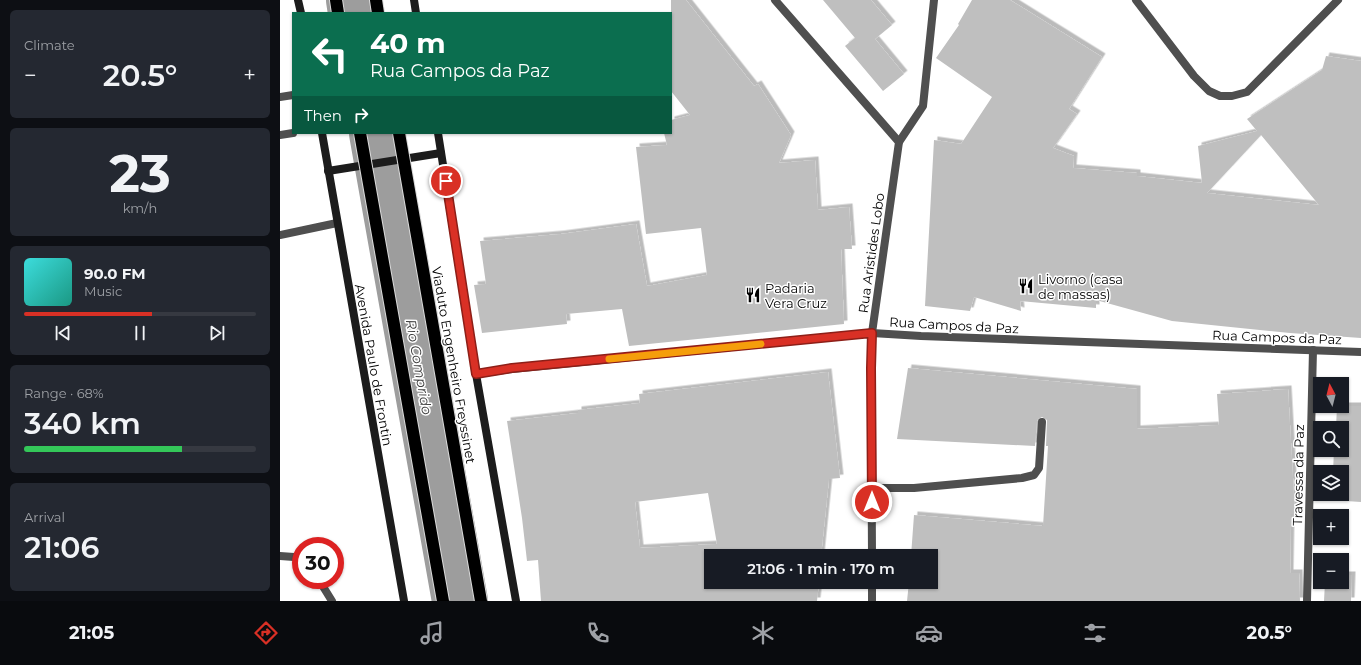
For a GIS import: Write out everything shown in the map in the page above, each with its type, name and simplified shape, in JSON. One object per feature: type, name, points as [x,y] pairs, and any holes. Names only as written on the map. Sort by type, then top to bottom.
[{"type":"highway","points":[[336,0],[338,12]]},
{"type":"highway","points":[[376,0],[378,12]]},
{"type":"highway","points":[[360,134],[443,601]]},
{"type":"highway","name":"Viaduto Engenheiro Freyssinet","points":[[399,134],[481,601]]},
{"type":"main road","points":[[298,0],[301,12]]},
{"type":"main road","points":[[414,0],[416,12]]},
{"type":"main road","name":"Avenida Paulo de Frontin","points":[[322,134],[404,601]]},
{"type":"main road","points":[[438,134],[476,374],[516,601]]},
{"type":"main road","points":[[328,171],[441,153]]},
{"type":"street","points":[[775,0],[899,142],[923,106],[934,0]]},
{"type":"street","points":[[1136,0],[1194,76],[1209,91],[1220,96],[1232,96],[1247,92],[1338,0]]},
{"type":"street","points":[[280,97],[292,95]]},
{"type":"street","points":[[280,135],[292,133]]},
{"type":"street","name":"Rua Aristides Lobo","points":[[872,549],[872,333],[899,142]]},
{"type":"street","points":[[280,235],[337,223]]},
{"type":"street","name":"Rua Campos da Paz","points":[[476,374],[512,368],[872,333],[1361,352]]},
{"type":"street","name":"Travessa da Paz","points":[[1307,601],[1313,350]]},
{"type":"street","points":[[872,488],[914,488],[1022,478],[1034,475],[1039,468],[1042,422]]},
{"type":"street","points":[[280,556],[292,557]]},
{"type":"street","points":[[325,589],[332,601]]},
{"type":"street","points":[[872,589],[872,601]]},
{"type":"building","points":[[671,0],[686,0],[754,86],[758,84],[791,135],[779,163],[815,160],[818,210],[849,207],[852,249],[841,249],[844,324],[629,346],[622,309],[566,314],[567,324],[482,333],[474,285],[486,284],[480,241],[561,234],[636,224],[647,286],[707,275],[701,228],[646,234],[636,147],[667,145],[664,134],[672,134],[672,120],[690,115],[672,92]]},
{"type":"building","points":[[823,0],[871,0],[892,25],[875,39],[904,74],[883,91],[845,46],[855,38]]},
{"type":"building","points":[[972,0],[1010,0],[1102,57],[1069,109],[1077,114],[1053,148],[1074,156],[1073,168],[1137,173],[1137,176],[1202,183],[1198,146],[1257,131],[1247,119],[1322,70],[1326,56],[1361,61],[1361,338],[1290,333],[1172,321],[1096,300],[1096,308],[1020,301],[1021,311],[974,297],[970,311],[925,306],[934,140],[961,144],[992,97],[936,58],[959,25],[958,24]],"holes":[[[1261,135],[1319,205],[1207,193]]]},
{"type":"building","points":[[908,368],[1137,389],[1137,429],[1219,425],[1217,394],[1288,389],[1295,514],[1291,514],[1290,573],[1299,573],[1300,601],[907,601],[908,589],[938,589],[938,549],[912,549],[914,515],[1043,526],[1048,446],[1046,446],[1047,420],[1042,417],[1037,421],[1035,446],[897,439]]},
{"type":"building","points":[[828,372],[840,478],[829,479],[822,549],[704,549],[704,589],[818,589],[817,601],[541,601],[538,560],[527,561],[507,421],[578,413],[578,410],[640,403],[639,394]],"holes":[[[708,493],[717,544],[640,548],[635,502]]]},
{"type":"building","points":[[1349,406],[1361,406],[1361,502],[1346,501],[1349,501],[1349,465],[1333,465],[1334,457],[1349,457],[1349,421],[1336,421],[1337,413],[1349,413]]},
{"type":"building","points":[[1349,575],[1352,575],[1351,601],[1324,601],[1325,589],[1349,589]]},
{"type":"waterway","name":"Rio Comprido","points":[[354,0],[356,12]]},
{"type":"waterway","name":"Rio Comprido","points":[[377,134],[460,601]]},
{"type":"slow traffic","points":[[609,359],[761,344]]},
{"type":"place","name":"Livorno (casa de massas)","points":[[1026,286]]},
{"type":"place","name":"Padaria Vera Cruz","points":[[753,295]]},
{"type":"route","points":[[446,181],[476,374],[512,368],[872,333],[872,502]]}]
